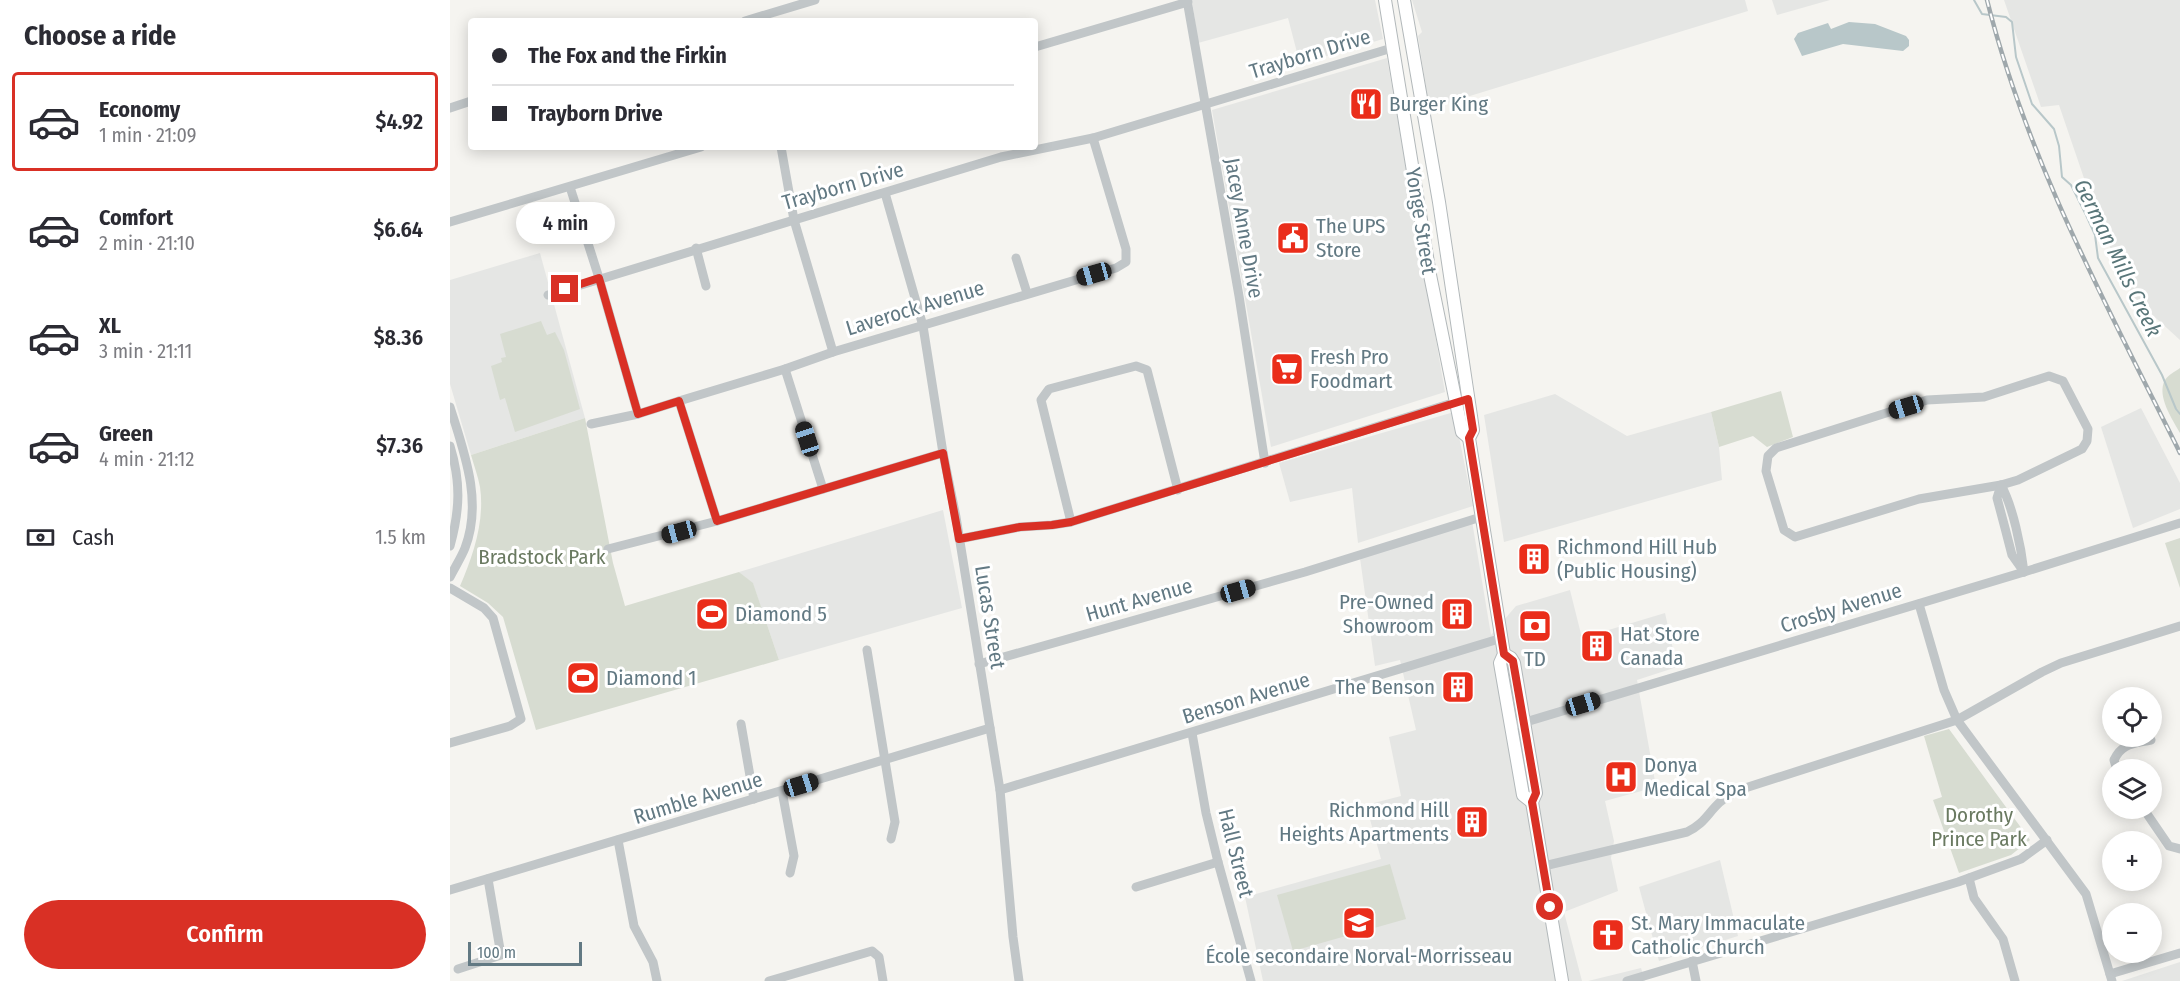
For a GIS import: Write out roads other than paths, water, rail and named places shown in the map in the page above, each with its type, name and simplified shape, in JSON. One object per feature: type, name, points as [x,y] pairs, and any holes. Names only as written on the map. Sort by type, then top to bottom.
[{"type":"main road","name":"Yonge Street","points":[[1385,0],[1430,275],[1462,400],[1473,430],[1469,438],[1504,654],[1500,663],[1523,795],[1532,802]]},
{"type":"main road","name":"Yonge Street","points":[[1404,0],[1438,202],[1462,400]]},
{"type":"main road","name":"Yonge Street","points":[[1504,654],[1513,661],[1524,722],[1536,793],[1532,802],[1562,981]]},
{"type":"street","points":[[762,18],[815,0]]},
{"type":"street","points":[[1038,46],[1187,1]]},
{"type":"street","name":"Jacey Anne Drive","points":[[1187,1],[1239,296],[1265,463]]},
{"type":"street","name":"Trayborn Drive","points":[[1038,149],[1093,138],[1392,48]]},
{"type":"street","points":[[450,108],[468,102]]},
{"type":"street","name":"Laverock Avenue","points":[[591,424],[638,414],[833,352],[1116,268],[1126,262],[1126,249],[1093,138]]},
{"type":"street","points":[[450,222],[691,150]]},
{"type":"street","points":[[782,150],[794,220],[833,352]]},
{"type":"street","name":"Trayborn Drive","points":[[548,295],[696,248],[1001,157],[1035,150]]},
{"type":"street","points":[[570,187],[638,414]]},
{"type":"street","name":"Lucas Street","points":[[885,193],[923,326],[1000,790],[1012,936],[1019,981]]},
{"type":"street","points":[[696,248],[706,286]]},
{"type":"street","points":[[1016,258],[1027,293]]},
{"type":"street","points":[[1071,522],[1041,400],[1049,389],[1136,366],[1147,370],[1178,490]]},
{"type":"street","points":[[785,369],[823,489]]},
{"type":"street","points":[[2049,376],[2063,381],[2088,429],[2087,441],[2082,449],[2018,480],[2001,485],[1919,499],[1796,537],[1784,530],[1766,471],[1768,456],[1776,448],[1927,400],[1984,397],[2049,376]]},
{"type":"street","points":[[959,539],[1020,527],[1071,522],[1462,400]]},
{"type":"street","points":[[679,401],[717,521]]},
{"type":"street","points":[[450,407],[470,478],[472,507],[470,531],[465,547],[450,577]]},
{"type":"street","points":[[450,446],[458,478],[459,509],[450,546]]},
{"type":"street","points":[[608,549],[717,521],[943,453]]},
{"type":"street","points":[[2001,485],[2007,496],[2009,526],[2022,552],[2024,572]]},
{"type":"street","name":"Hunt Avenue","points":[[980,664],[1305,572],[1481,517]]},
{"type":"street","name":"Crosby Avenue","points":[[1511,727],[2180,523]]},
{"type":"street","points":[[450,588],[484,608],[493,618],[521,718],[510,726],[450,743]]},
{"type":"street","points":[[1919,604],[1944,690],[1957,720],[2086,894],[2111,977],[2180,953]]},
{"type":"street","points":[[1544,866],[1687,832],[1700,826],[1719,803],[1742,789],[1957,720],[2061,663],[2180,626]]},
{"type":"street","name":"Benson Avenue","points":[[1000,790],[1502,638]]},
{"type":"street","points":[[867,650],[895,822],[891,839]]},
{"type":"street","points":[[741,724],[754,799]]},
{"type":"street","name":"Rumble Avenue","points":[[450,890],[990,728]]},
{"type":"street","name":"Hall Street","points":[[1192,733],[1206,813],[1251,981]]},
{"type":"street","points":[[2114,759],[2123,747]]},
{"type":"street","points":[[782,791],[794,856],[790,873]]},
{"type":"street","points":[[2151,819],[2169,846],[2180,849]]},
{"type":"street","points":[[618,840],[634,926],[652,962],[657,981]]},
{"type":"street","points":[[1627,981],[1969,878],[2021,859],[2047,840]]},
{"type":"street","points":[[1136,887],[1218,862]]},
{"type":"street","points":[[1969,878],[1974,898],[2003,939],[2015,981]]},
{"type":"street","points":[[458,969],[501,955],[488,879]]},
{"type":"street","points":[[771,981],[873,951],[879,957],[883,981]]},
{"type":"street","points":[[1692,962],[1696,981]]},
{"type":"waterway","name":"German Mills Creek","points":[[1974,0],[1982,14],[2006,17],[2012,22],[2016,57],[2032,104],[2054,129],[2059,146],[2062,177],[2071,185],[2086,215],[2095,235],[2098,258],[2162,375],[2180,414]]},
{"type":"railway","points":[[1987,0],[2004,59],[2046,175],[2097,287],[2180,453]]},
{"type":"place","name":"Burger King","points":[[1366,104]]},
{"type":"place","name":"The UPS Store","points":[[1293,238]]},
{"type":"place","name":"Fresh Pro Foodmart","points":[[1287,369]]},
{"type":"place","name":"Richmond Hill Hub (Public Housing)","points":[[1534,559]]},
{"type":"place","name":"Diamond 5","points":[[712,614]]},
{"type":"place","name":"Pre-Owned Showroom","points":[[1457,614]]},
{"type":"place","name":"TD","points":[[1535,626]]},
{"type":"place","name":"Hat Store Canada","points":[[1597,646]]},
{"type":"place","name":"Diamond 1","points":[[583,678]]},
{"type":"place","name":"The Benson","points":[[1458,687]]},
{"type":"place","name":"Donya Medical Spa","points":[[1621,777]]},
{"type":"place","name":"Richmond Hill Heights Apartments","points":[[1472,822]]},
{"type":"place","name":"École secondaire Norval-Morrisseau","points":[[1359,923]]},
{"type":"place","name":"St. Mary Immaculate Catholic Church","points":[[1608,935]]},
{"type":"park label","name":"Bradstock Park","points":[[542,557]]},
{"type":"park label","name":"Dorothy Prince Park","points":[[1979,827]]}]
